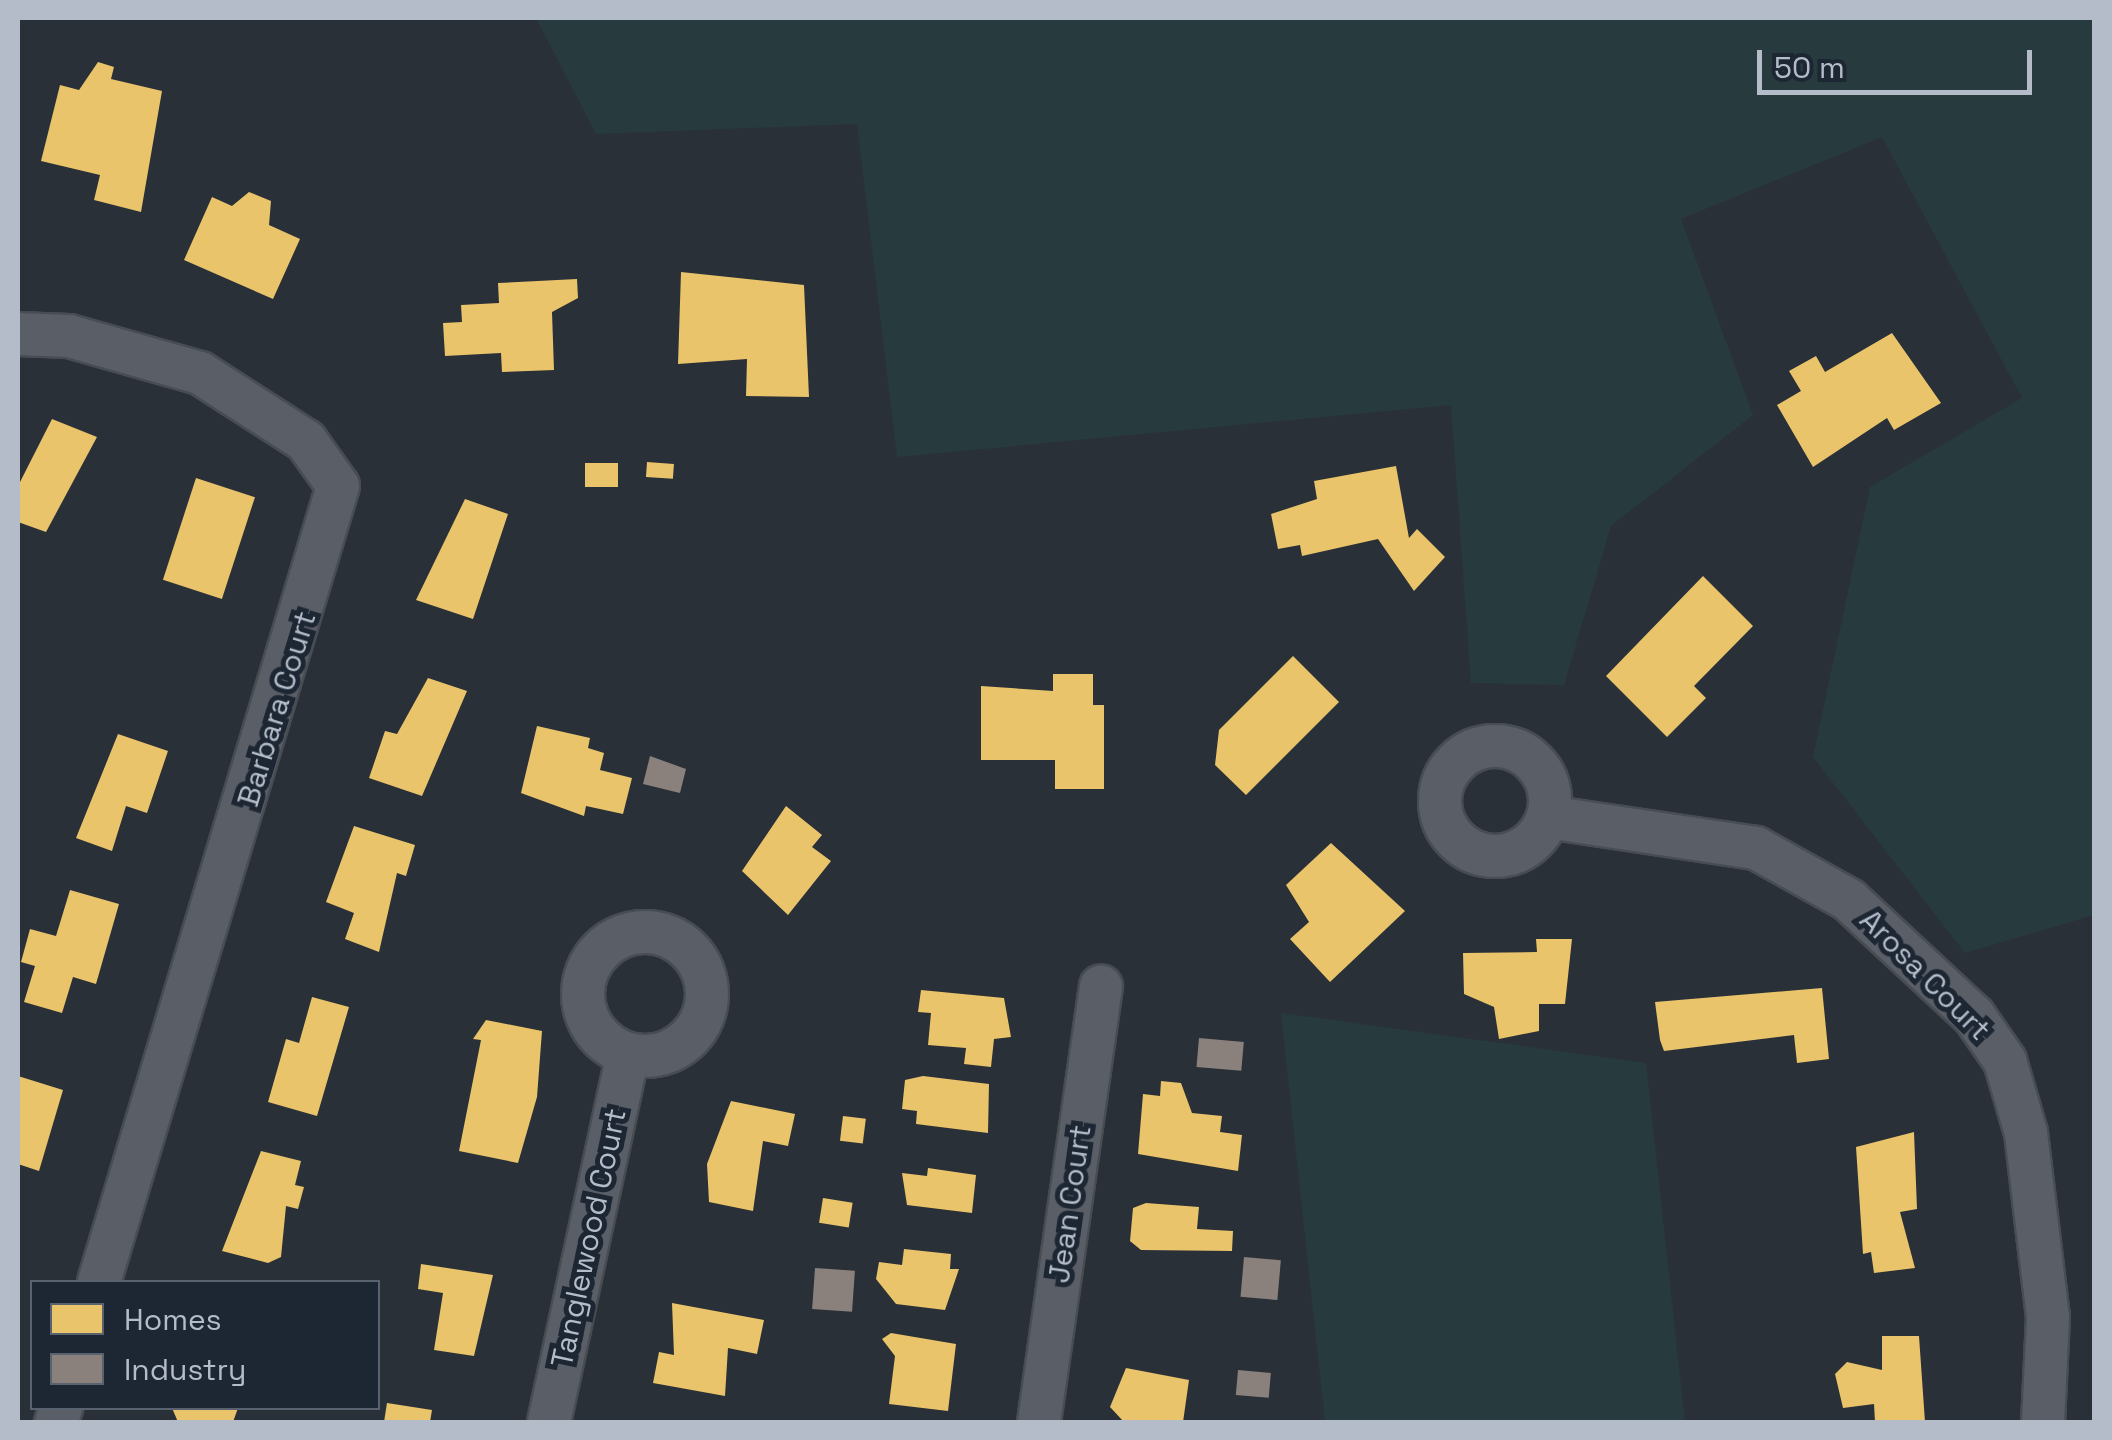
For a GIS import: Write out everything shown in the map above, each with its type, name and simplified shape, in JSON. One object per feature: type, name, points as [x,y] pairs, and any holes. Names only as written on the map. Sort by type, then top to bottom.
[{"type":"street","name":"Barbara Court","points":[[18,334],[69,336],[200,374],[306,442],[338,486],[100,1280]]},
{"type":"street","name":"Arosa Court","points":[[1548,817],[1756,848],[1849,900],[1974,1016],[2005,1060],[2026,1133],[2048,1317],[2043,1422]]},
{"type":"street","name":"Jean Court","points":[[1039,1422],[1101,986]]},
{"type":"street","name":"Tanglewood Court","points":[[549,1422],[628,1054]]},
{"type":"green space","points":[[536,18],[2094,18],[2094,915],[1965,953],[1813,757],[1870,487],[2022,398],[1882,137],[1681,219],[1753,415],[1611,526],[1564,685],[1471,683],[1451,405],[897,457],[857,124],[596,134]]},
{"type":"green space","points":[[1281,1013],[1646,1063],[1685,1422],[1325,1422]]},
{"type":"building: Homes","points":[[98,62],[114,67],[111,79],[162,91],[141,212],[94,200],[100,175],[41,161],[60,85],[79,90]]},
{"type":"building: Homes","points":[[249,192],[271,201],[269,225],[300,239],[273,299],[184,260],[212,197],[232,206]]},
{"type":"building: Homes","points":[[681,272],[804,285],[809,397],[746,396],[747,359],[678,364]]},
{"type":"building: Homes","points":[[577,279],[578,298],[552,312],[554,370],[502,372],[501,353],[445,356],[443,323],[462,322],[461,305],[499,303],[498,283]]},
{"type":"building: Homes","points":[[1892,333],[1941,403],[1894,430],[1887,418],[1813,467],[1777,405],[1801,391],[1789,371],[1816,356],[1825,372]]},
{"type":"building: Homes","points":[[52,419],[97,437],[46,532],[18,522],[18,486]]},
{"type":"building: Homes","points":[[647,462],[674,464],[673,479],[646,477]]},
{"type":"building: Homes","points":[[585,463],[618,463],[618,487],[585,487]]},
{"type":"building: Homes","points":[[1396,466],[1409,538],[1417,529],[1445,557],[1414,591],[1378,539],[1302,556],[1300,545],[1278,549],[1271,514],[1317,499],[1314,481]]},
{"type":"building: Homes","points":[[196,478],[255,497],[222,599],[163,580]]},
{"type":"building: Homes","points":[[465,499],[508,514],[473,619],[416,600]]},
{"type":"building: Homes","points":[[1703,576],[1753,626],[1694,686],[1706,698],[1667,737],[1606,676]]},
{"type":"building: Homes","points":[[1293,656],[1339,702],[1246,795],[1215,765],[1219,730]]},
{"type":"building: Homes","points":[[1053,674],[1093,674],[1093,705],[1104,705],[1104,789],[1055,789],[1055,760],[981,760],[981,686],[1053,691]]},
{"type":"building: Homes","points":[[428,678],[467,691],[422,796],[369,778],[385,731],[397,734]]},
{"type":"building: Homes","points":[[537,726],[590,738],[588,748],[604,753],[600,770],[632,778],[623,814],[586,806],[584,816],[521,793]]},
{"type":"building: Homes","points":[[118,734],[168,751],[147,813],[126,806],[112,851],[76,838]]},
{"type":"building: Homes","points":[[786,806],[822,835],[812,847],[831,861],[788,915],[742,871]]},
{"type":"building: Homes","points":[[354,826],[415,845],[406,876],[397,873],[379,952],[345,939],[354,913],[326,902]]},
{"type":"building: Homes","points":[[1331,843],[1405,911],[1330,982],[1290,939],[1309,922],[1286,885]]},
{"type":"building: Homes","points":[[70,890],[119,904],[96,984],[73,977],[62,1013],[24,1002],[35,966],[21,962],[30,929],[56,936]]},
{"type":"building: Homes","points":[[1536,939],[1572,939],[1565,1004],[1539,1004],[1539,1031],[1499,1039],[1494,1007],[1464,994],[1463,953],[1537,952]]},
{"type":"building: Homes","points":[[1822,988],[1829,1059],[1797,1063],[1794,1035],[1664,1051],[1660,1040],[1655,1002]]},
{"type":"building: Homes","points":[[921,990],[1004,998],[1011,1037],[994,1039],[991,1067],[964,1064],[966,1048],[928,1045],[931,1013],[918,1012]]},
{"type":"building: Homes","points":[[312,997],[349,1007],[317,1116],[268,1102],[286,1039],[299,1043]]},
{"type":"building: Homes","points":[[486,1020],[542,1031],[537,1097],[518,1163],[459,1151],[481,1040],[473,1039]]},
{"type":"building: Homes","points":[[18,1076],[63,1090],[39,1171],[18,1164]]},
{"type":"building: Homes","points":[[923,1076],[989,1084],[988,1133],[916,1124],[917,1111],[902,1109],[905,1080]]},
{"type":"building: Homes","points":[[1161,1081],[1181,1083],[1192,1113],[1222,1116],[1220,1132],[1242,1135],[1238,1171],[1138,1154],[1143,1094],[1160,1096]]},
{"type":"building: Homes","points":[[731,1101],[795,1114],[788,1146],[763,1141],[753,1211],[709,1202],[707,1164]]},
{"type":"building: Homes","points":[[843,1116],[866,1119],[863,1144],[840,1141]]},
{"type":"building: Homes","points":[[1914,1132],[1917,1209],[1900,1212],[1915,1268],[1874,1273],[1871,1252],[1863,1254],[1856,1147]]},
{"type":"building: Homes","points":[[261,1151],[301,1161],[295,1185],[304,1187],[298,1209],[286,1206],[281,1257],[268,1263],[222,1251]]},
{"type":"building: Homes","points":[[928,1168],[976,1175],[972,1213],[907,1205],[902,1173],[927,1176]]},
{"type":"building: Homes","points":[[823,1198],[853,1203],[849,1227],[819,1223]]},
{"type":"building: Homes","points":[[1146,1203],[1199,1207],[1197,1229],[1233,1231],[1232,1251],[1141,1250],[1130,1241],[1133,1208]]},
{"type":"building: Homes","points":[[904,1249],[951,1254],[950,1269],[959,1269],[945,1310],[896,1304],[876,1279],[879,1262],[902,1265]]},
{"type":"building: Homes","points":[[421,1264],[493,1275],[474,1356],[434,1350],[443,1293],[418,1289]]},
{"type":"building: Homes","points":[[672,1303],[764,1320],[757,1354],[728,1348],[725,1396],[653,1383],[659,1352],[674,1355]]},
{"type":"building: Homes","points":[[891,1333],[956,1344],[948,1411],[889,1404],[895,1356],[882,1339]]},
{"type":"building: Homes","points":[[1882,1336],[1919,1336],[1925,1422],[1875,1422],[1874,1404],[1843,1408],[1835,1374],[1847,1362],[1882,1370]]},
{"type":"building: Homes","points":[[1126,1368],[1189,1380],[1183,1422],[1124,1422],[1110,1407]]},
{"type":"building: Homes","points":[[387,1403],[432,1410],[430,1422],[384,1422]]},
{"type":"building: Homes","points":[[173,1410],[237,1410],[233,1422],[178,1422]]},
{"type":"building: Industry","points":[[650,756],[686,769],[680,793],[643,784]]},
{"type":"building: Industry","points":[[1199,1038],[1244,1042],[1241,1071],[1196,1067]]},
{"type":"building: Industry","points":[[1244,1257],[1281,1260],[1277,1300],[1241,1297]]},
{"type":"building: Industry","points":[[815,1268],[855,1271],[852,1312],[812,1309]]},
{"type":"building: Industry","points":[[1238,1370],[1271,1373],[1269,1398],[1236,1395]]}]
